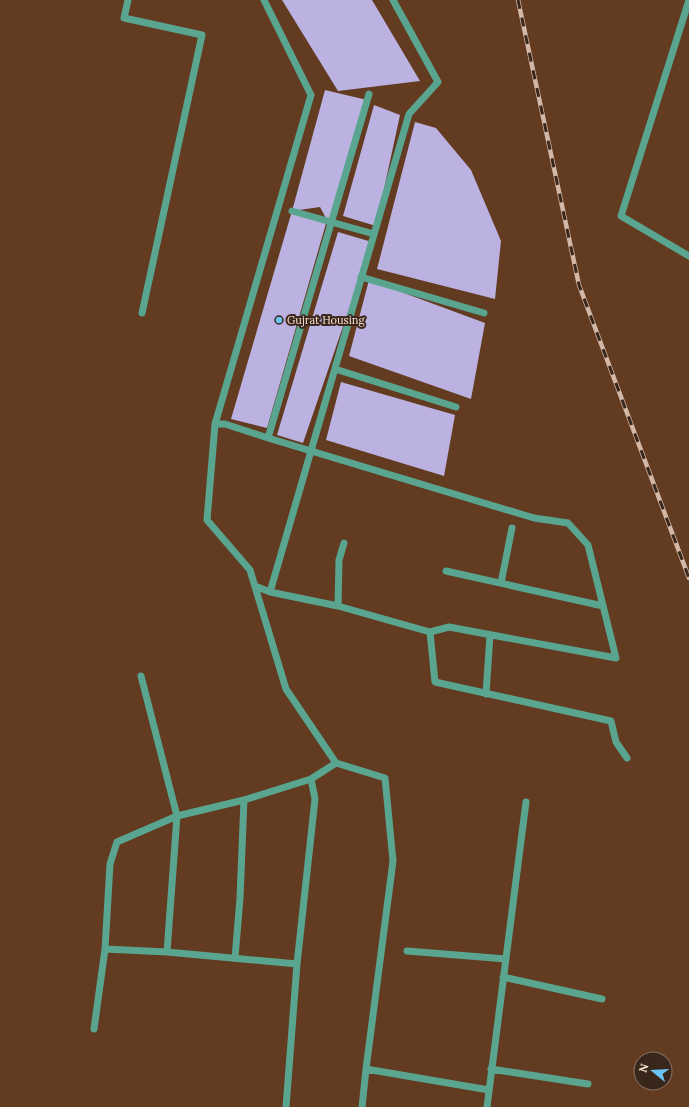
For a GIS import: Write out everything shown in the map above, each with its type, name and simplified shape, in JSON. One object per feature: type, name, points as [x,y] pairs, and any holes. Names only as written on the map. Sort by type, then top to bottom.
[{"type":"street","points":[[128,0],[124,18],[202,35],[142,313]]},
{"type":"street","points":[[264,0],[311,94],[215,424],[207,520],[250,570],[286,689],[336,763],[385,778],[393,861],[362,1107]]},
{"type":"street","points":[[270,592],[409,114],[438,82],[393,0]]},
{"type":"street","points":[[689,0],[620,216],[689,256]]},
{"type":"street","points":[[268,438],[368,94]]},
{"type":"street","points":[[292,211],[374,234]]},
{"type":"street","points":[[362,277],[484,313]]},
{"type":"street","points":[[335,369],[456,407]]},
{"type":"street","points":[[215,424],[225,424],[534,518],[568,523],[588,545],[616,658],[448,627],[430,632],[338,606],[270,592],[255,586]]},
{"type":"street","points":[[501,583],[512,528]]},
{"type":"street","points":[[338,606],[339,560],[344,543]]},
{"type":"street","points":[[446,571],[603,606]]},
{"type":"street","points":[[430,632],[435,682],[610,721],[616,742],[628,758]]},
{"type":"street","points":[[486,694],[490,635]]},
{"type":"street","points":[[141,676],[177,816],[167,952]]},
{"type":"street","points":[[94,1029],[104,949],[110,864],[117,842],[177,816],[244,800],[311,779],[336,763]]},
{"type":"street","points":[[286,1107],[297,964],[315,799],[311,779]]},
{"type":"street","points":[[235,958],[240,898],[244,800]]},
{"type":"street","points":[[487,1107],[526,802]]},
{"type":"street","points":[[104,949],[167,952],[297,964]]},
{"type":"street","points":[[407,951],[506,959]]},
{"type":"street","points":[[503,977],[602,999]]},
{"type":"street","points":[[366,1069],[489,1090]]},
{"type":"street","points":[[492,1069],[588,1084]]},
{"type":"building","points":[[282,0],[372,0],[420,81],[338,91]]},
{"type":"building","points":[[325,90],[367,100],[333,216],[327,220],[320,207],[292,211]]},
{"type":"building","points":[[374,105],[400,115],[376,226],[343,216]]},
{"type":"building","points":[[415,122],[436,128],[471,170],[501,241],[495,299],[377,269]]},
{"type":"building","name":"Gujrat Housing","points":[[292,211],[327,220],[267,428],[231,419]]},
{"type":"building","points":[[338,232],[372,242],[303,443],[277,435]]},
{"type":"building","points":[[369,280],[485,323],[471,399],[349,356]]},
{"type":"building","points":[[341,382],[455,415],[444,476],[326,440]]},
{"type":"railway","points":[[518,0],[579,285],[689,578]]},
{"type":"place","name":"Gujrat Housing","points":[[279,320]]}]
